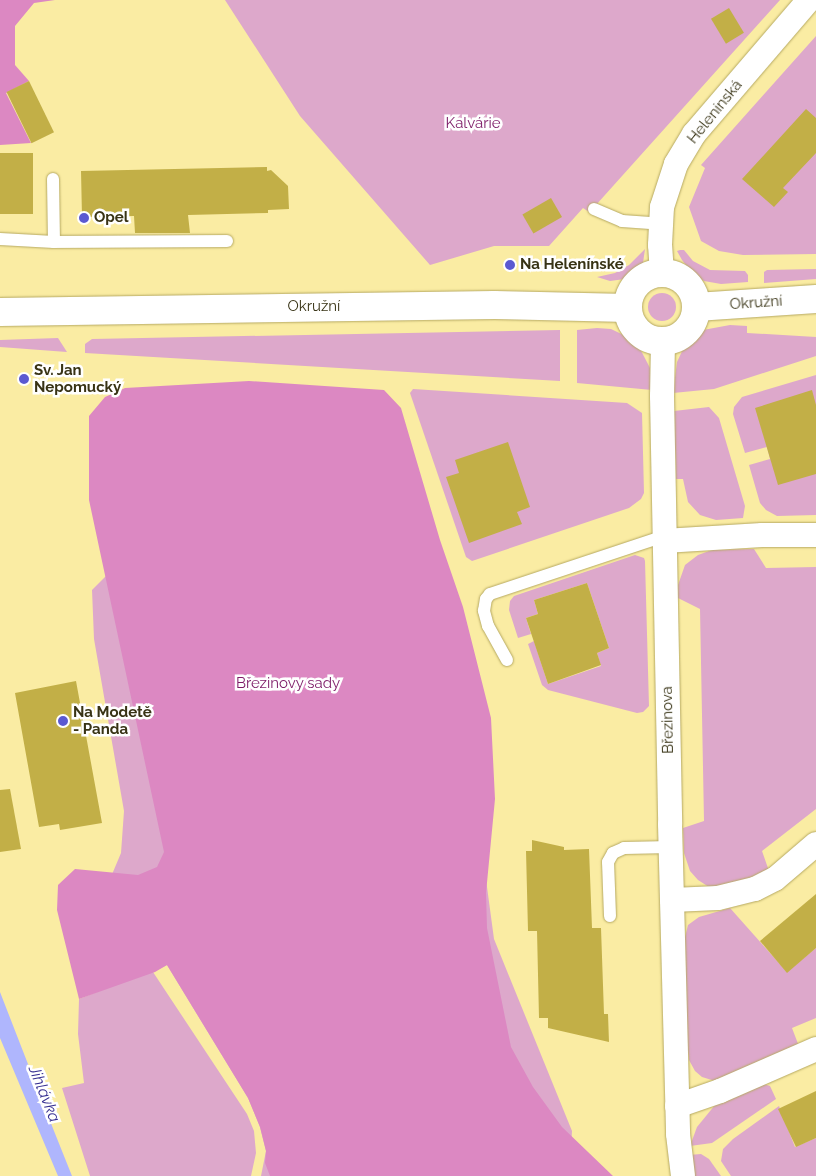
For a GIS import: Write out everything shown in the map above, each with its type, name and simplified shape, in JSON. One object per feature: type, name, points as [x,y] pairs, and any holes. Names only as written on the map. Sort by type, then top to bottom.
[{"type":"street","name":"Helenínská","points":[[662,273],[661,224],[665,194],[676,164],[694,134],[809,0]]},
{"type":"street","points":[[662,273],[671,274],[686,283],[695,297],[696,306],[695,316],[688,330],[680,336],[663,341],[646,337],[639,331],[633,325],[628,308],[629,298],[637,284],[645,278],[662,273]]},
{"type":"street","name":"Okružní","points":[[696,306],[816,299]]},
{"type":"street","name":"Okružní","points":[[0,312],[168,308],[494,305],[628,308]]},
{"type":"street","name":"Březinova","points":[[663,341],[664,538],[672,900],[678,1134],[683,1176]]},
{"type":"street","points":[[664,538],[816,535]]},
{"type":"street","points":[[672,900],[718,898],[755,889],[775,879],[816,844]]},
{"type":"street","points":[[677,1106],[720,1092],[816,1049]]},
{"type":"lane","points":[[53,179],[54,242]]},
{"type":"lane","points":[[594,209],[622,221],[661,224]]},
{"type":"lane","points":[[0,239],[54,242],[227,241]]},
{"type":"lane","points":[[507,660],[488,626],[484,611],[486,600],[490,594],[664,538]]},
{"type":"lane","points":[[610,916],[608,862],[613,853],[624,848],[671,847]]},
{"type":"green space","points":[[0,0],[55,0],[34,3],[15,26],[15,65],[29,81],[6,93],[31,143],[0,145]]},
{"type":"green space","name":"Kalvárie","points":[[225,0],[780,0],[596,205],[589,212],[583,208],[549,246],[494,246],[430,265],[300,116]]},
{"type":"green space","points":[[816,36],[816,254],[743,255],[719,251],[701,241],[689,207],[705,168],[701,165]]},
{"type":"green space","points":[[645,249],[643,263],[637,274],[632,278],[610,281],[597,277],[615,273],[629,265]]},
{"type":"green space","points":[[684,250],[693,261],[710,270],[745,271],[748,275],[748,282],[721,284],[704,281],[692,273],[677,251]]},
{"type":"green space","points":[[816,269],[816,279],[764,283],[764,272],[767,270]]},
{"type":"green space","points":[[662,293],[672,297],[676,307],[672,317],[662,321],[652,317],[648,307],[652,297]]},
{"type":"green space","points":[[730,325],[747,326],[747,333],[816,337],[816,356],[714,389],[673,393],[677,362],[685,345],[703,330]]},
{"type":"green space","points":[[611,329],[636,341],[650,368],[652,390],[577,383],[577,330]]},
{"type":"green space","points":[[560,330],[560,381],[85,353],[85,344],[92,339]]},
{"type":"green space","points":[[58,338],[67,352],[0,347],[0,340]]},
{"type":"green space","points":[[816,375],[816,515],[777,516],[766,510],[760,503],[749,465],[770,459],[767,447],[745,453],[733,414],[734,407],[742,397]]},
{"type":"green space","name":"Březinovy sady","points":[[249,381],[384,390],[401,408],[440,540],[463,607],[491,718],[495,799],[486,893],[487,928],[511,1047],[533,1087],[562,1127],[613,1176],[270,1176],[265,1163],[266,1151],[260,1127],[248,1098],[167,965],[155,972],[79,999],[57,910],[58,885],[75,869],[138,875],[157,867],[164,852],[89,500],[89,416],[105,397],[125,388]]},
{"type":"green space","points":[[413,389],[627,403],[642,413],[644,493],[641,499],[629,508],[472,561],[466,557],[410,393]]},
{"type":"green space","points":[[709,407],[719,418],[745,506],[743,518],[716,520],[700,515],[688,502],[683,479],[676,479],[674,411]]},
{"type":"green space","points":[[754,549],[766,568],[816,567],[816,809],[762,851],[769,871],[756,884],[709,887],[698,880],[690,871],[684,853],[683,828],[704,821],[700,609],[678,598],[678,585],[685,565],[698,555],[712,550]]},
{"type":"green space","points":[[635,555],[644,558],[645,561],[649,706],[643,712],[637,713],[548,690],[542,685],[528,644],[534,641],[548,684],[601,666],[597,653],[609,648],[587,583],[534,600],[538,614],[526,618],[531,634],[518,638],[509,610],[510,601],[514,596]]},
{"type":"green space","name":"Březinovy sady","points":[[109,573],[471,768],[494,939],[572,1131],[570,1167],[576,1176],[261,1176],[266,1151],[260,1127],[248,1098],[167,965],[153,972],[247,1114],[254,1131],[256,1153],[251,1176],[90,1176],[62,1088],[84,1083],[78,1034],[79,999],[151,971],[105,891],[121,853],[124,811],[94,639],[92,590]]},
{"type":"green space","points":[[730,908],[787,972],[816,948],[816,1018],[792,1028],[800,1049],[715,1081],[702,1077],[695,1071],[689,1060],[686,1034],[685,937],[688,925],[699,917]]},
{"type":"green space","points":[[761,1083],[770,1086],[776,1099],[712,1143],[690,1146],[697,1127],[715,1105]]},
{"type":"green space","points":[[779,1106],[795,1147],[816,1138],[816,1176],[731,1176],[721,1161],[723,1149],[733,1139]]},
{"type":"green space","points":[[701,1154],[709,1159],[721,1176],[694,1176],[689,1155]]},
{"type":"water","points":[[0,992],[72,1176],[58,1176],[0,1038]]},
{"type":"building","points":[[729,8],[744,33],[726,44],[711,19]]},
{"type":"building","points":[[29,81],[54,132],[32,143],[7,92]]},
{"type":"building","points":[[806,109],[816,118],[816,153],[783,188],[788,192],[774,207],[742,179]]},
{"type":"building","points":[[0,153],[33,153],[33,214],[0,214]]},
{"type":"building","points":[[267,167],[267,171],[271,170],[288,186],[289,209],[268,210],[268,213],[188,215],[190,233],[135,233],[134,216],[82,217],[81,171]]},
{"type":"building","points":[[551,198],[562,217],[533,234],[522,214]]},
{"type":"building","points":[[812,390],[816,405],[816,474],[778,485],[755,408]]},
{"type":"building","points":[[508,442],[530,507],[517,512],[522,524],[469,543],[446,477],[459,473],[455,460]]},
{"type":"building","points":[[587,583],[609,648],[597,653],[601,665],[548,684],[526,618],[538,614],[534,600]]},
{"type":"building","points":[[76,681],[102,823],[60,830],[59,824],[39,827],[15,693]]},
{"type":"building","points":[[10,789],[21,849],[0,852],[0,790]]},
{"type":"building","points":[[532,840],[564,847],[564,850],[589,849],[592,928],[601,928],[604,1014],[608,1014],[609,1042],[548,1028],[548,1018],[539,1018],[537,931],[528,931],[526,851],[532,851]]},
{"type":"building","points":[[816,894],[816,948],[787,973],[760,941]]},
{"type":"building","points":[[816,1091],[816,1138],[796,1147],[778,1109]]},
{"type":"place","name":"Opel","points":[[84,218]]},
{"type":"place","name":"Na Helenínské","points":[[510,265]]},
{"type":"place","name":"Sv. Jan Nepomucký","points":[[24,379]]},
{"type":"place","name":"Na Modetě - Panda","points":[[63,721]]},
{"type":"water label","name":"Jihlávka","points":[[44,1094]]}]
